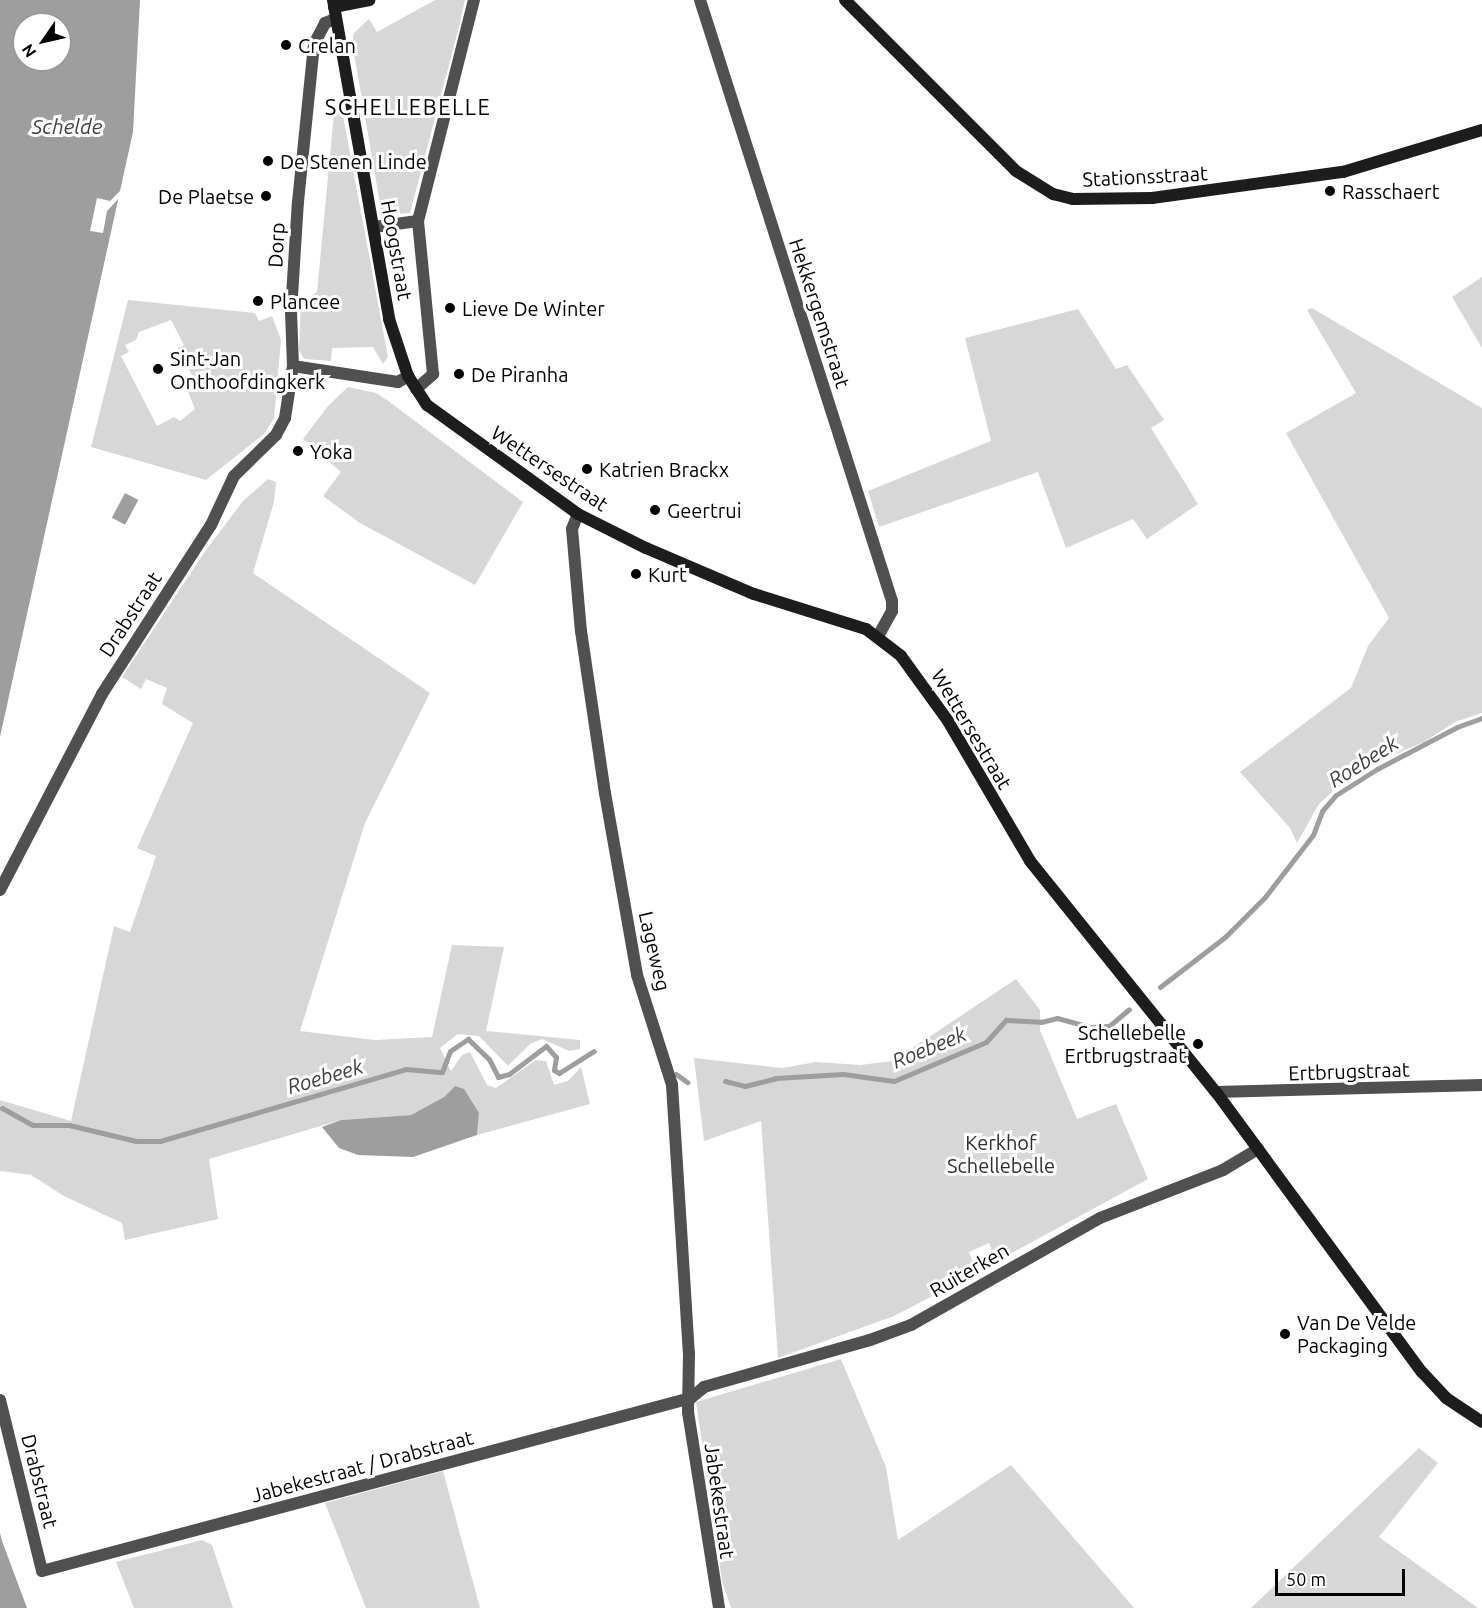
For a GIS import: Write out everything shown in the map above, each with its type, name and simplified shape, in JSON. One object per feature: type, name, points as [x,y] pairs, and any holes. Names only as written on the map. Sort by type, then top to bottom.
[{"type":"main road","points":[[334,9],[369,0]]},
{"type":"main road","name":"Stationsstraat","points":[[845,0],[1016,171],[1053,194],[1073,199],[1152,198],[1343,172],[1482,130]]},
{"type":"main road","name":"Hoogstraat","points":[[334,9],[389,319],[408,376],[416,389],[445,420]]},
{"type":"main road","name":"Wettersestraat","points":[[445,420],[578,514],[680,564],[878,636],[901,656],[932,694],[1030,861],[1216,1092],[1422,1371],[1446,1398],[1482,1422]]},
{"type":"street","points":[[416,389],[433,374],[418,221],[474,0]]},
{"type":"street","name":"Hekkergemstraat","points":[[700,0],[892,601],[892,611],[878,636]]},
{"type":"street","name":"Dorp","points":[[293,366],[291,312],[298,202],[314,44],[334,9]]},
{"type":"street","points":[[374,227],[418,221]]},
{"type":"street","points":[[293,366],[398,382],[408,376]]},
{"type":"street","name":"Drabstraat","points":[[0,890],[78,735],[211,525],[234,476],[276,435],[285,418],[293,366]]},
{"type":"street","name":"Lageweg","points":[[578,514],[572,529],[577,594],[597,743],[637,975],[672,1085],[691,1398]]},
{"type":"street","name":"Ertbrugstraat","points":[[1216,1092],[1482,1084]]},
{"type":"street","name":"Ruiterken","points":[[691,1398],[704,1387],[911,1325],[1101,1218],[1223,1170],[1258,1149]]},
{"type":"street","name":"Jabekestraat / Drabstraat","points":[[42,1571],[691,1398]]},
{"type":"street","name":"Jabekestraat","points":[[691,1398],[688,1412],[719,1608]]},
{"type":"street","name":"Drabstraat","points":[[0,1400],[42,1571]]},
{"type":"green space","points":[[435,0],[465,0],[410,213],[382,215],[352,42],[354,33],[369,19],[377,32]]},
{"type":"green space","points":[[335,103],[341,105],[388,357],[383,364],[373,347],[332,348],[331,361],[304,359],[299,350],[301,302],[317,292]]},
{"type":"green space","points":[[1482,277],[1482,348],[1452,297]]},
{"type":"green space","points":[[128,300],[255,313],[259,321],[272,316],[281,340],[274,418],[265,433],[206,480],[91,447]],"holes":[[[171,320],[184,345],[178,348],[195,381],[191,383],[194,389],[188,392],[195,409],[180,421],[174,417],[157,426],[121,356],[129,352],[125,345],[136,340],[139,332]]]},
{"type":"green space","points":[[1312,308],[1482,408],[1482,713],[1455,722],[1424,742],[1376,762],[1333,791],[1319,804],[1297,843],[1290,828],[1240,772],[1351,688],[1368,646],[1389,618],[1286,433],[1356,393],[1307,310]]},
{"type":"green space","points":[[1078,309],[1116,369],[1127,365],[1164,420],[1151,428],[1198,504],[1147,539],[1133,519],[1066,548],[1038,472],[879,527],[868,491],[991,441],[965,338]]},
{"type":"green space","points":[[348,387],[376,393],[387,400],[523,502],[475,585],[360,523],[323,496],[341,472],[303,439],[328,406]]},
{"type":"green space","points":[[268,479],[276,482],[274,502],[253,573],[430,693],[365,823],[300,1031],[375,1040],[432,1037],[452,945],[504,947],[486,1031],[580,1040],[580,1049],[569,1051],[542,1039],[530,1044],[508,1066],[479,1036],[458,1034],[440,1048],[451,1071],[462,1055],[470,1052],[487,1085],[496,1088],[536,1060],[546,1061],[554,1085],[568,1081],[581,1067],[590,1104],[477,1135],[479,1113],[455,1086],[444,1097],[411,1115],[341,1120],[209,1159],[218,1219],[125,1240],[122,1223],[64,1196],[31,1175],[0,1171],[0,1100],[71,1121],[114,926],[130,932],[156,856],[137,848],[193,723],[162,704],[167,688],[146,679],[141,689],[122,677],[206,550],[243,501]]},
{"type":"green space","name":"Kerkhof Schellebelle","points":[[1016,979],[1040,1010],[1040,1030],[1077,1119],[1116,1104],[1148,1179],[997,1261],[989,1243],[969,1252],[977,1273],[894,1316],[778,1358],[761,1121],[704,1141],[694,1058],[782,1068],[816,1062],[860,1065],[893,1061]]},
{"type":"green space","points":[[841,1359],[886,1467],[898,1540],[1011,1465],[1134,1608],[731,1608],[722,1581],[696,1402]]},
{"type":"green space","points":[[1419,1448],[1438,1463],[1379,1537],[1478,1608],[1251,1608]]},
{"type":"green space","points":[[443,1471],[480,1608],[366,1608],[325,1503]]},
{"type":"green space","points":[[202,1540],[212,1545],[233,1608],[134,1608],[116,1562]]},
{"type":"water","name":"Schelde","points":[[0,0],[140,0],[133,132],[0,737]]},
{"type":"water","points":[[125,493],[138,500],[125,525],[112,518]]},
{"type":"water","points":[[455,1086],[464,1089],[479,1113],[477,1135],[413,1157],[358,1155],[339,1148],[322,1127],[341,1120],[411,1115],[444,1097]]},
{"type":"water","points":[[0,1533],[2,1541],[27,1608],[0,1608]]},
{"type":"pier","points":[[125,186],[123,194],[107,211],[103,233],[90,231],[97,198],[110,201]]},
{"type":"waterway","name":"Roebeek","points":[[1160,987],[1225,937],[1265,897],[1313,835],[1322,811],[1336,795],[1377,769],[1457,727],[1482,718]]},
{"type":"waterway","name":"Roebeek","points":[[725,1081],[745,1086],[776,1078],[843,1074],[894,1081],[986,1042],[1006,1020],[1041,1022],[1057,1018],[1090,1027],[1109,1026],[1129,1009]]},
{"type":"waterway","name":"Roebeek","points":[[2,1108],[33,1125],[69,1125],[136,1141],[160,1141],[406,1069],[442,1072],[450,1051],[468,1039],[489,1059],[498,1077],[509,1074],[546,1046],[556,1057],[554,1070],[559,1073],[594,1051]]},
{"type":"waterway","name":"Roebeek","points":[[676,1074],[687,1082]]},
{"type":"place","name":"Crelan","points":[[286,45]]},
{"type":"place","name":"De Stenen Linde","points":[[268,161]]},
{"type":"place","name":"Rasschaert","points":[[1330,191]]},
{"type":"place","name":"De Plaetse","points":[[266,196]]},
{"type":"place","name":"Plancee","points":[[258,301]]},
{"type":"place","name":"Lieve De Winter","points":[[450,308]]},
{"type":"place","name":"Sint-Jan Onthoofdingkerk","points":[[158,369]]},
{"type":"place","name":"De Piranha","points":[[459,374]]},
{"type":"place","name":"Yoka","points":[[298,451]]},
{"type":"place","name":"Katrien Brackx","points":[[587,469]]},
{"type":"place","name":"Geertrui","points":[[655,510]]},
{"type":"place","name":"Kurt","points":[[636,574]]},
{"type":"place","name":"Schellebelle Ertbrugstraat","points":[[1198,1044]]},
{"type":"place","name":"Van De Velde Packaging","points":[[1285,1334]]},
{"type":"district","name":"SCHELLEBELLE","points":[[408,107]]}]
